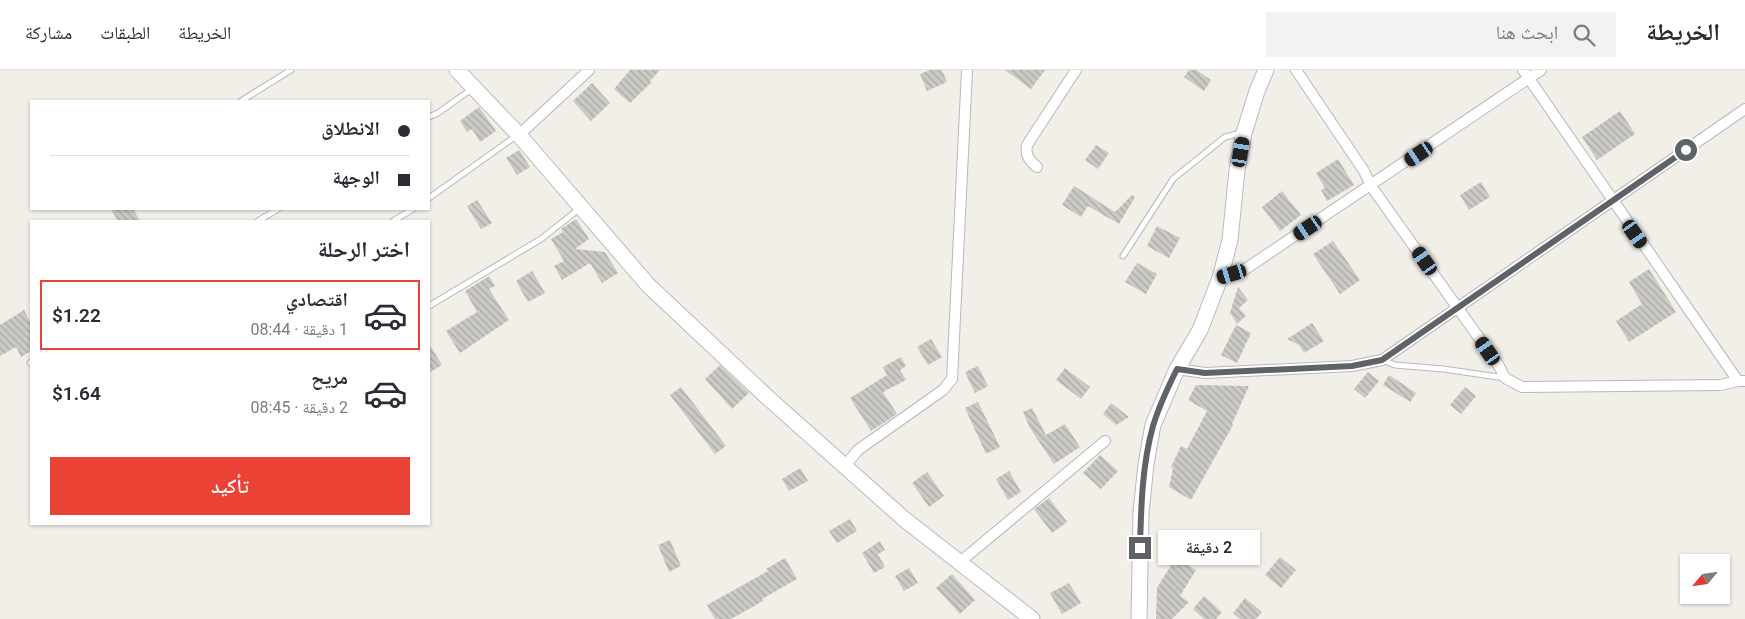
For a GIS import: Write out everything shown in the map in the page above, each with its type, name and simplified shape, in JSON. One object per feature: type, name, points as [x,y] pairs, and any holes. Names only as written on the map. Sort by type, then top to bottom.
[{"type":"street","points":[[458,70],[519,134],[648,286],[844,467],[904,519],[960,562],[1024,617]]},
{"type":"street","points":[[519,134],[589,70]]},
{"type":"street","points":[[844,467],[858,450],[943,390],[952,379],[967,70]]},
{"type":"street","points":[[1037,167],[1029,159],[1026,152],[1027,144],[1076,70]]},
{"type":"street","points":[[1138,619],[1140,512],[1153,426],[1177,369],[1200,330],[1220,278],[1230,240],[1237,170],[1244,133],[1257,91],[1266,70]]},
{"type":"street","points":[[1296,70],[1364,171],[1371,186],[1505,378],[1522,388],[1720,385],[1742,381],[1612,201],[1526,74]]},
{"type":"street","points":[[1220,278],[1244,270],[1371,186],[1526,74],[1541,70]]},
{"type":"street","points":[[1177,369],[1205,373],[1352,366],[1382,360],[1745,109]]},
{"type":"street","points":[[960,562],[1105,441]]},
{"type":"lane","points":[[243,100],[291,70]]},
{"type":"lane","points":[[430,117],[438,113],[473,87]]},
{"type":"lane","points":[[1123,256],[1173,179],[1225,137],[1244,133]]},
{"type":"lane","points":[[430,197],[519,134]]},
{"type":"lane","points":[[430,305],[541,239],[581,208]]},
{"type":"lane","points":[[260,220],[276,210]]},
{"type":"lane","points":[[394,220],[411,210]]},
{"type":"lane","points":[[1382,360],[1395,365],[1442,369],[1505,378]]},
{"type":"building","points":[[630,70],[660,70],[650,81],[651,83],[630,103],[614,89]]},
{"type":"building","points":[[930,70],[942,70],[947,82],[927,91],[920,74]]},
{"type":"building","points":[[1005,70],[1045,70],[1031,89]]},
{"type":"building","points":[[1189,70],[1196,70],[1211,80],[1204,91],[1184,77]]},
{"type":"building","points":[[592,83],[610,103],[591,121],[573,101]]},
{"type":"building","points":[[479,107],[496,131],[480,142],[472,129],[467,132],[460,121]]},
{"type":"building","points":[[1620,111],[1635,134],[1597,160],[1582,137]]},
{"type":"building","points":[[1096,145],[1109,153],[1098,169],[1085,160]]},
{"type":"building","points":[[519,150],[530,167],[517,175],[506,158]]},
{"type":"building","points":[[1338,159],[1354,185],[1327,201],[1321,190],[1325,188],[1316,173]]},
{"type":"building","points":[[1481,182],[1490,197],[1469,210],[1460,195]]},
{"type":"building","points":[[1074,186],[1115,212],[1132,195],[1135,197],[1119,224],[1088,206],[1081,217],[1062,205]]},
{"type":"building","points":[[1282,191],[1301,215],[1280,231],[1262,207]]},
{"type":"building","points":[[477,200],[492,223],[481,229],[467,206]]},
{"type":"building","points":[[112,210],[134,210],[139,220],[117,220]]},
{"type":"building","points":[[576,219],[589,239],[575,249],[605,252],[618,273],[602,283],[590,263],[562,280],[554,266],[564,261],[551,239],[563,232],[561,229]]},
{"type":"building","points":[[1157,226],[1180,238],[1169,258],[1147,246]]},
{"type":"building","points":[[1333,241],[1360,280],[1340,294],[1313,254]]},
{"type":"building","points":[[1137,263],[1157,274],[1146,294],[1125,282]]},
{"type":"building","points":[[1649,269],[1676,312],[1629,342],[1616,321],[1642,304],[1629,282]]},
{"type":"building","points":[[532,271],[545,293],[528,302],[516,281]]},
{"type":"building","points":[[489,276],[495,286],[489,289],[509,320],[460,353],[446,331],[477,312],[465,291]]},
{"type":"building","points":[[1238,287],[1248,300],[1239,308],[1246,316],[1237,324],[1231,314],[1229,316]]},
{"type":"building","points":[[24,310],[30,321],[30,352],[21,357],[16,347],[0,356],[0,325]]},
{"type":"building","points":[[1312,323],[1324,341],[1304,353],[1299,345],[1287,339]]},
{"type":"building","points":[[1236,325],[1251,333],[1237,363],[1221,355]]},
{"type":"building","points":[[931,339],[942,357],[928,365],[917,347]]},
{"type":"building","points":[[430,346],[442,365],[430,372]]},
{"type":"building","points":[[901,357],[906,366],[900,370],[906,380],[883,392],[897,414],[871,431],[850,398],[887,375],[883,367]]},
{"type":"building","points":[[720,365],[749,393],[732,409],[705,379]]},
{"type":"building","points":[[978,366],[988,386],[975,393],[965,372]]},
{"type":"building","points":[[1065,368],[1090,387],[1081,399],[1056,380]]},
{"type":"building","points":[[1368,372],[1379,381],[1365,398],[1354,389]]},
{"type":"building","points":[[1389,375],[1416,393],[1410,402],[1383,385]]},
{"type":"building","points":[[1196,385],[1249,386],[1233,425],[1191,500],[1169,487],[1173,468],[1171,467],[1181,446],[1187,449],[1207,411],[1188,400]]},
{"type":"building","points":[[681,387],[726,446],[715,454],[670,395]]},
{"type":"building","points":[[1465,387],[1476,396],[1461,414],[1450,405]]},
{"type":"building","points":[[978,402],[1000,447],[986,454],[965,408]]},
{"type":"building","points":[[1111,403],[1129,417],[1116,425],[1103,414]]},
{"type":"building","points":[[1032,408],[1046,435],[1065,424],[1080,447],[1054,464],[1030,428],[1023,412]]},
{"type":"building","points":[[1100,455],[1118,471],[1101,489],[1083,473]]},
{"type":"building","points":[[800,468],[808,481],[789,491],[782,479]]},
{"type":"building","points":[[1009,471],[1021,492],[1008,500],[996,479]]},
{"type":"building","points":[[927,472],[944,496],[929,507],[912,483]]},
{"type":"building","points":[[1049,498],[1067,522],[1052,533],[1034,509]]},
{"type":"building","points":[[850,519],[857,531],[837,543],[829,531]]},
{"type":"building","points":[[670,540],[681,566],[669,572],[658,545]]},
{"type":"building","points":[[880,541],[885,550],[878,554],[885,567],[874,573],[862,553]]},
{"type":"building","points":[[1176,557],[1196,570],[1180,596],[1189,602],[1172,619],[1156,619],[1157,588]]},
{"type":"building","points":[[1280,557],[1296,570],[1281,588],[1265,575]]},
{"type":"building","points":[[785,558],[797,579],[731,619],[715,619],[707,605],[768,571],[766,569]]},
{"type":"building","points":[[909,568],[918,583],[904,591],[895,576]]},
{"type":"building","points":[[952,574],[975,600],[960,614],[936,588]]},
{"type":"building","points":[[1069,583],[1081,603],[1062,614],[1050,593]]},
{"type":"building","points":[[1204,596],[1222,612],[1216,619],[1204,619],[1193,609]]},
{"type":"building","points":[[1245,598],[1262,612],[1256,619],[1240,619],[1233,613]]},
{"type":"route","points":[[1140,548],[1140,512],[1153,426],[1177,369],[1205,373],[1352,366],[1382,360],[1686,150]]}]
